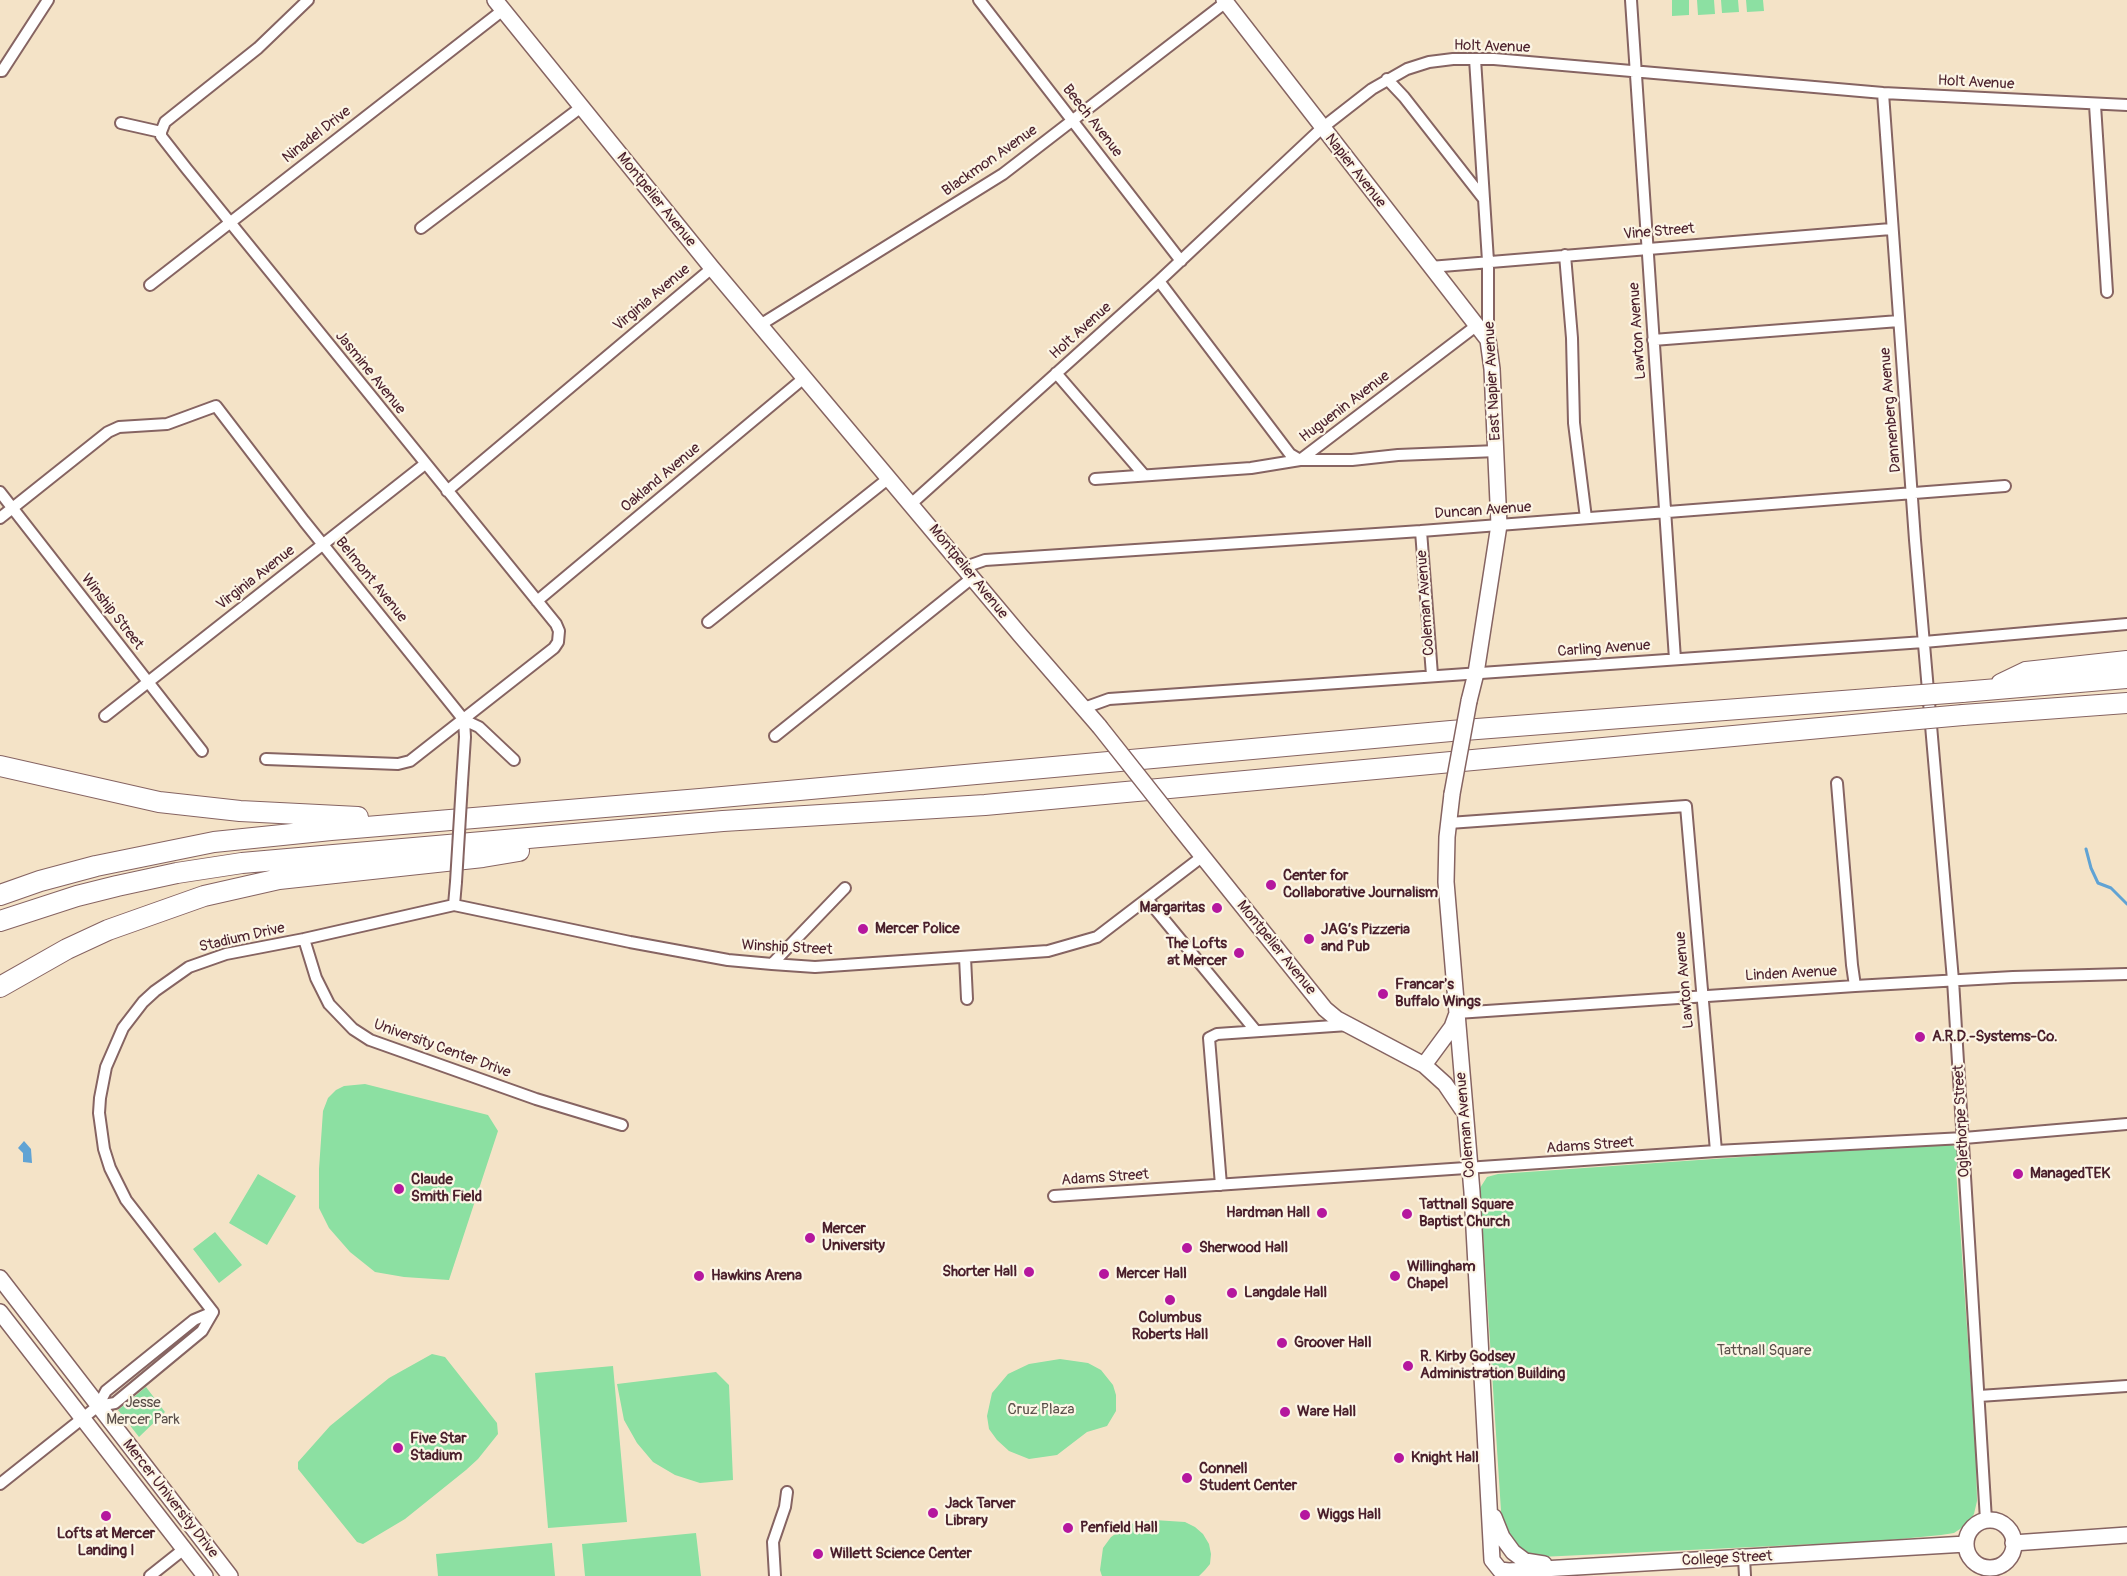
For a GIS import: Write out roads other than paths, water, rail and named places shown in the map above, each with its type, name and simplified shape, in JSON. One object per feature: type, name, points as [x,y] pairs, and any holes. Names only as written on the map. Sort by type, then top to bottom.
[{"type":"highway","points":[[1989,689],[2026,672],[2127,661]]},
{"type":"highway","points":[[0,895],[40,881],[96,866],[214,842],[1451,731],[2127,678]]},
{"type":"highway","points":[[0,921],[107,888],[242,863],[723,821],[985,805],[1963,715],[2127,703]]},
{"type":"highway","points":[[0,766],[141,799],[197,807],[364,818],[448,820]]},
{"type":"highway","points":[[0,987],[108,930],[164,909],[214,894],[279,879],[483,857],[535,848],[585,834]]},
{"type":"street","points":[[0,71],[48,0]]},
{"type":"street","points":[[121,123],[161,132],[165,122],[258,48],[308,0]]},
{"type":"street","name":"Beech Avenue","points":[[980,0],[1181,261]]},
{"type":"street","name":"Lawton Avenue","points":[[1631,0],[1675,659]]},
{"type":"street","name":"Blackmon Avenue","points":[[760,325],[1002,174],[1225,1]]},
{"type":"street","name":"Napier Avenue","points":[[1225,1],[1488,340]]},
{"type":"street","name":"Montpelier Avenue","points":[[499,5],[580,108],[712,268],[1099,726],[1325,1009],[1337,1019],[1424,1065],[1445,1084],[1464,1114]]},
{"type":"street","name":"Ninadel Drive","points":[[150,285],[499,5]]},
{"type":"street","name":"Holt Avenue","points":[[911,504],[1181,261],[1322,128],[1387,79],[1407,69],[1453,58],[1475,59],[1883,93],[2127,105]]},
{"type":"street","name":"East Napier Avenue","points":[[1468,701],[1476,673],[1499,525],[1497,451],[1488,340],[1488,261],[1475,59]]},
{"type":"street","points":[[1387,79],[1404,97],[1483,198]]},
{"type":"street","name":"Dannenberg Avenue","points":[[1883,93],[1891,229],[1932,724]]},
{"type":"street","points":[[2095,105],[2107,292]]},
{"type":"street","points":[[421,228],[580,108]]},
{"type":"street","name":"Jasmine Avenue","points":[[161,132],[167,144],[559,631],[558,642],[554,648],[464,720]]},
{"type":"street","name":"Vine Street","points":[[1430,267],[1891,229]]},
{"type":"street","points":[[1565,255],[1572,338],[1574,423],[1586,518]]},
{"type":"street","name":"Virginia Avenue","points":[[447,491],[712,268]]},
{"type":"street","points":[[1159,281],[1290,454],[1300,460],[1352,460],[1398,455],[1497,451]]},
{"type":"street","points":[[1653,340],[1899,321]]},
{"type":"street","name":"Huguenin Avenue","points":[[1095,479],[1251,468],[1300,460],[1476,326]]},
{"type":"street","points":[[1056,373],[1144,475]]},
{"type":"street","name":"Oakland Avenue","points":[[537,601],[804,378]]},
{"type":"street","name":"Belmont Avenue","points":[[13,508],[108,432],[119,427],[167,424],[216,406],[464,720],[479,727],[514,760]]},
{"type":"street","name":"Virginia Avenue","points":[[105,716],[425,464]]},
{"type":"street","points":[[708,622],[889,478]]},
{"type":"street","name":"Duncan Avenue","points":[[775,736],[985,560],[1421,531],[2005,486]]},
{"type":"street","name":"Winship Street","points":[[0,492],[202,751]]},
{"type":"street","points":[[0,518],[13,508]]},
{"type":"street","name":"Coleman Avenue","points":[[1421,531],[1432,675]]},
{"type":"street","name":"Carling Avenue","points":[[1084,708],[1108,699],[1924,642],[2127,624]]},
{"type":"street","name":"Coleman Avenue","points":[[1468,701],[1452,794],[1447,837],[1446,882],[1470,1169],[1492,1560]]},
{"type":"street","points":[[266,759],[405,763],[464,720]]},
{"type":"street","points":[[454,905],[465,737],[464,720]]},
{"type":"street","name":"Oglethorpe Street","points":[[1932,724],[1964,1138],[1986,1520]]},
{"type":"street","points":[[1837,783],[1855,986]]},
{"type":"street","name":"Lawton Avenue","points":[[1449,823],[1686,806],[1716,1151]]},
{"type":"street","name":"Winship Street","points":[[454,905],[728,960],[815,967],[1048,951],[1097,937],[1203,856]]},
{"type":"street","points":[[772,964],[845,888]]},
{"type":"street","points":[[1147,899],[1255,1030]]},
{"type":"street","name":"Stadium Drive","points":[[0,1484],[98,1406],[106,1391],[194,1320],[213,1312],[126,1200],[107,1159],[101,1132],[100,1098],[106,1067],[120,1035],[133,1014],[154,991],[178,973],[206,960],[454,905]]},
{"type":"street","name":"University Center Drive","points":[[304,939],[316,978],[329,1004],[353,1029],[370,1040],[536,1099],[622,1125]]},
{"type":"street","points":[[965,957],[967,999]]},
{"type":"street","name":"Linden Avenue","points":[[1456,1013],[1953,980],[2127,974]]},
{"type":"street","points":[[1424,1065],[1452,1027],[1456,1013]]},
{"type":"street","points":[[1221,1185],[1209,1038],[1217,1034],[1255,1030],[1349,1024]]},
{"type":"street","name":"Adams Street","points":[[1054,1197],[1716,1151],[1964,1138],[2127,1124]]},
{"type":"street","name":"Mercer University Drive","points":[[0,1278],[230,1576]]},
{"type":"street","name":"Mercer University Drive","points":[[0,1312],[205,1576]]},
{"type":"street","points":[[1978,1396],[2127,1386]]},
{"type":"street","points":[[775,1576],[772,1542],[785,1507],[787,1492]]},
{"type":"street","points":[[1488,1504],[1507,1546],[1519,1557],[1525,1561],[1571,1567]]},
{"type":"street","points":[[1986,1520],[1995,1520],[2003,1524],[2010,1533],[2013,1543],[2012,1552],[2007,1560],[1990,1572],[1972,1560],[1966,1544],[1973,1527],[1986,1520]]},
{"type":"street","points":[[2013,1543],[2127,1535]]},
{"type":"street","name":"College Street","points":[[1492,1560],[1500,1570],[1509,1572],[1966,1544]]},
{"type":"street","points":[[150,1576],[184,1549]]},
{"type":"street","points":[[1744,1558],[1745,1576]]},
{"type":"street","points":[[1492,1560],[1492,1576]]},
{"type":"water","points":[[24,1141],[31,1149],[32,1163],[23,1162],[23,1153],[18,1148]]},
{"type":"waterway","points":[[2086,849],[2098,883],[2111,888],[2127,904]]},
{"type":"place","name":"Center for Collaborative Journalism","points":[[1271,885]]},
{"type":"place","name":"Margaritas","points":[[1217,908]]},
{"type":"place","name":"Mercer Police","points":[[863,929]]},
{"type":"place","name":"JAG’s Pizzeria and Pub","points":[[1309,939]]},
{"type":"place","name":"The Lofts at Mercer","points":[[1239,953]]},
{"type":"place","name":"Francar's Buffalo Wings","points":[[1383,994]]},
{"type":"place","name":"A.R.D.-Systems-Co.","points":[[1920,1037]]},
{"type":"place","name":"ManagedTEK","points":[[2018,1174]]},
{"type":"place","name":"Claude Smith Field","points":[[399,1189]]},
{"type":"place","name":"Hardman Hall","points":[[1322,1213]]},
{"type":"place","name":"Tattnall Square Baptist Church","points":[[1407,1214]]},
{"type":"place","name":"Mercer University","points":[[810,1238]]},
{"type":"place","name":"Sherwood Hall","points":[[1187,1248]]},
{"type":"place","name":"Shorter Hall","points":[[1029,1272]]},
{"type":"place","name":"Mercer Hall","points":[[1104,1274]]},
{"type":"place","name":"Hawkins Arena","points":[[699,1276]]},
{"type":"place","name":"Willingham Chapel","points":[[1395,1276]]},
{"type":"place","name":"Langdale Hall","points":[[1232,1293]]},
{"type":"place","name":"Columbus Roberts Hall","points":[[1170,1300]]},
{"type":"place","name":"Groover Hall","points":[[1282,1343]]},
{"type":"place","name":"R. Kirby Godsey Administration Building","points":[[1408,1366]]},
{"type":"place","name":"Ware Hall","points":[[1285,1412]]},
{"type":"place","name":"Five Star Stadium","points":[[398,1448]]},
{"type":"place","name":"Knight Hall","points":[[1399,1458]]},
{"type":"place","name":"Connell Student Center","points":[[1187,1478]]},
{"type":"place","name":"Jack Tarver Library","points":[[933,1513]]},
{"type":"place","name":"Wiggs Hall","points":[[1305,1515]]},
{"type":"place","name":"Lofts at Mercer Landing I","points":[[106,1516]]},
{"type":"place","name":"Penfield Hall","points":[[1068,1528]]},
{"type":"place","name":"Willett Science Center","points":[[818,1554]]},
{"type":"park label","name":"Tattnall Square","points":[[1764,1351]]},
{"type":"park label","name":"Cruz Plaza","points":[[1041,1410]]},
{"type":"park label","name":"Jesse Mercer Park","points":[[143,1412]]}]
